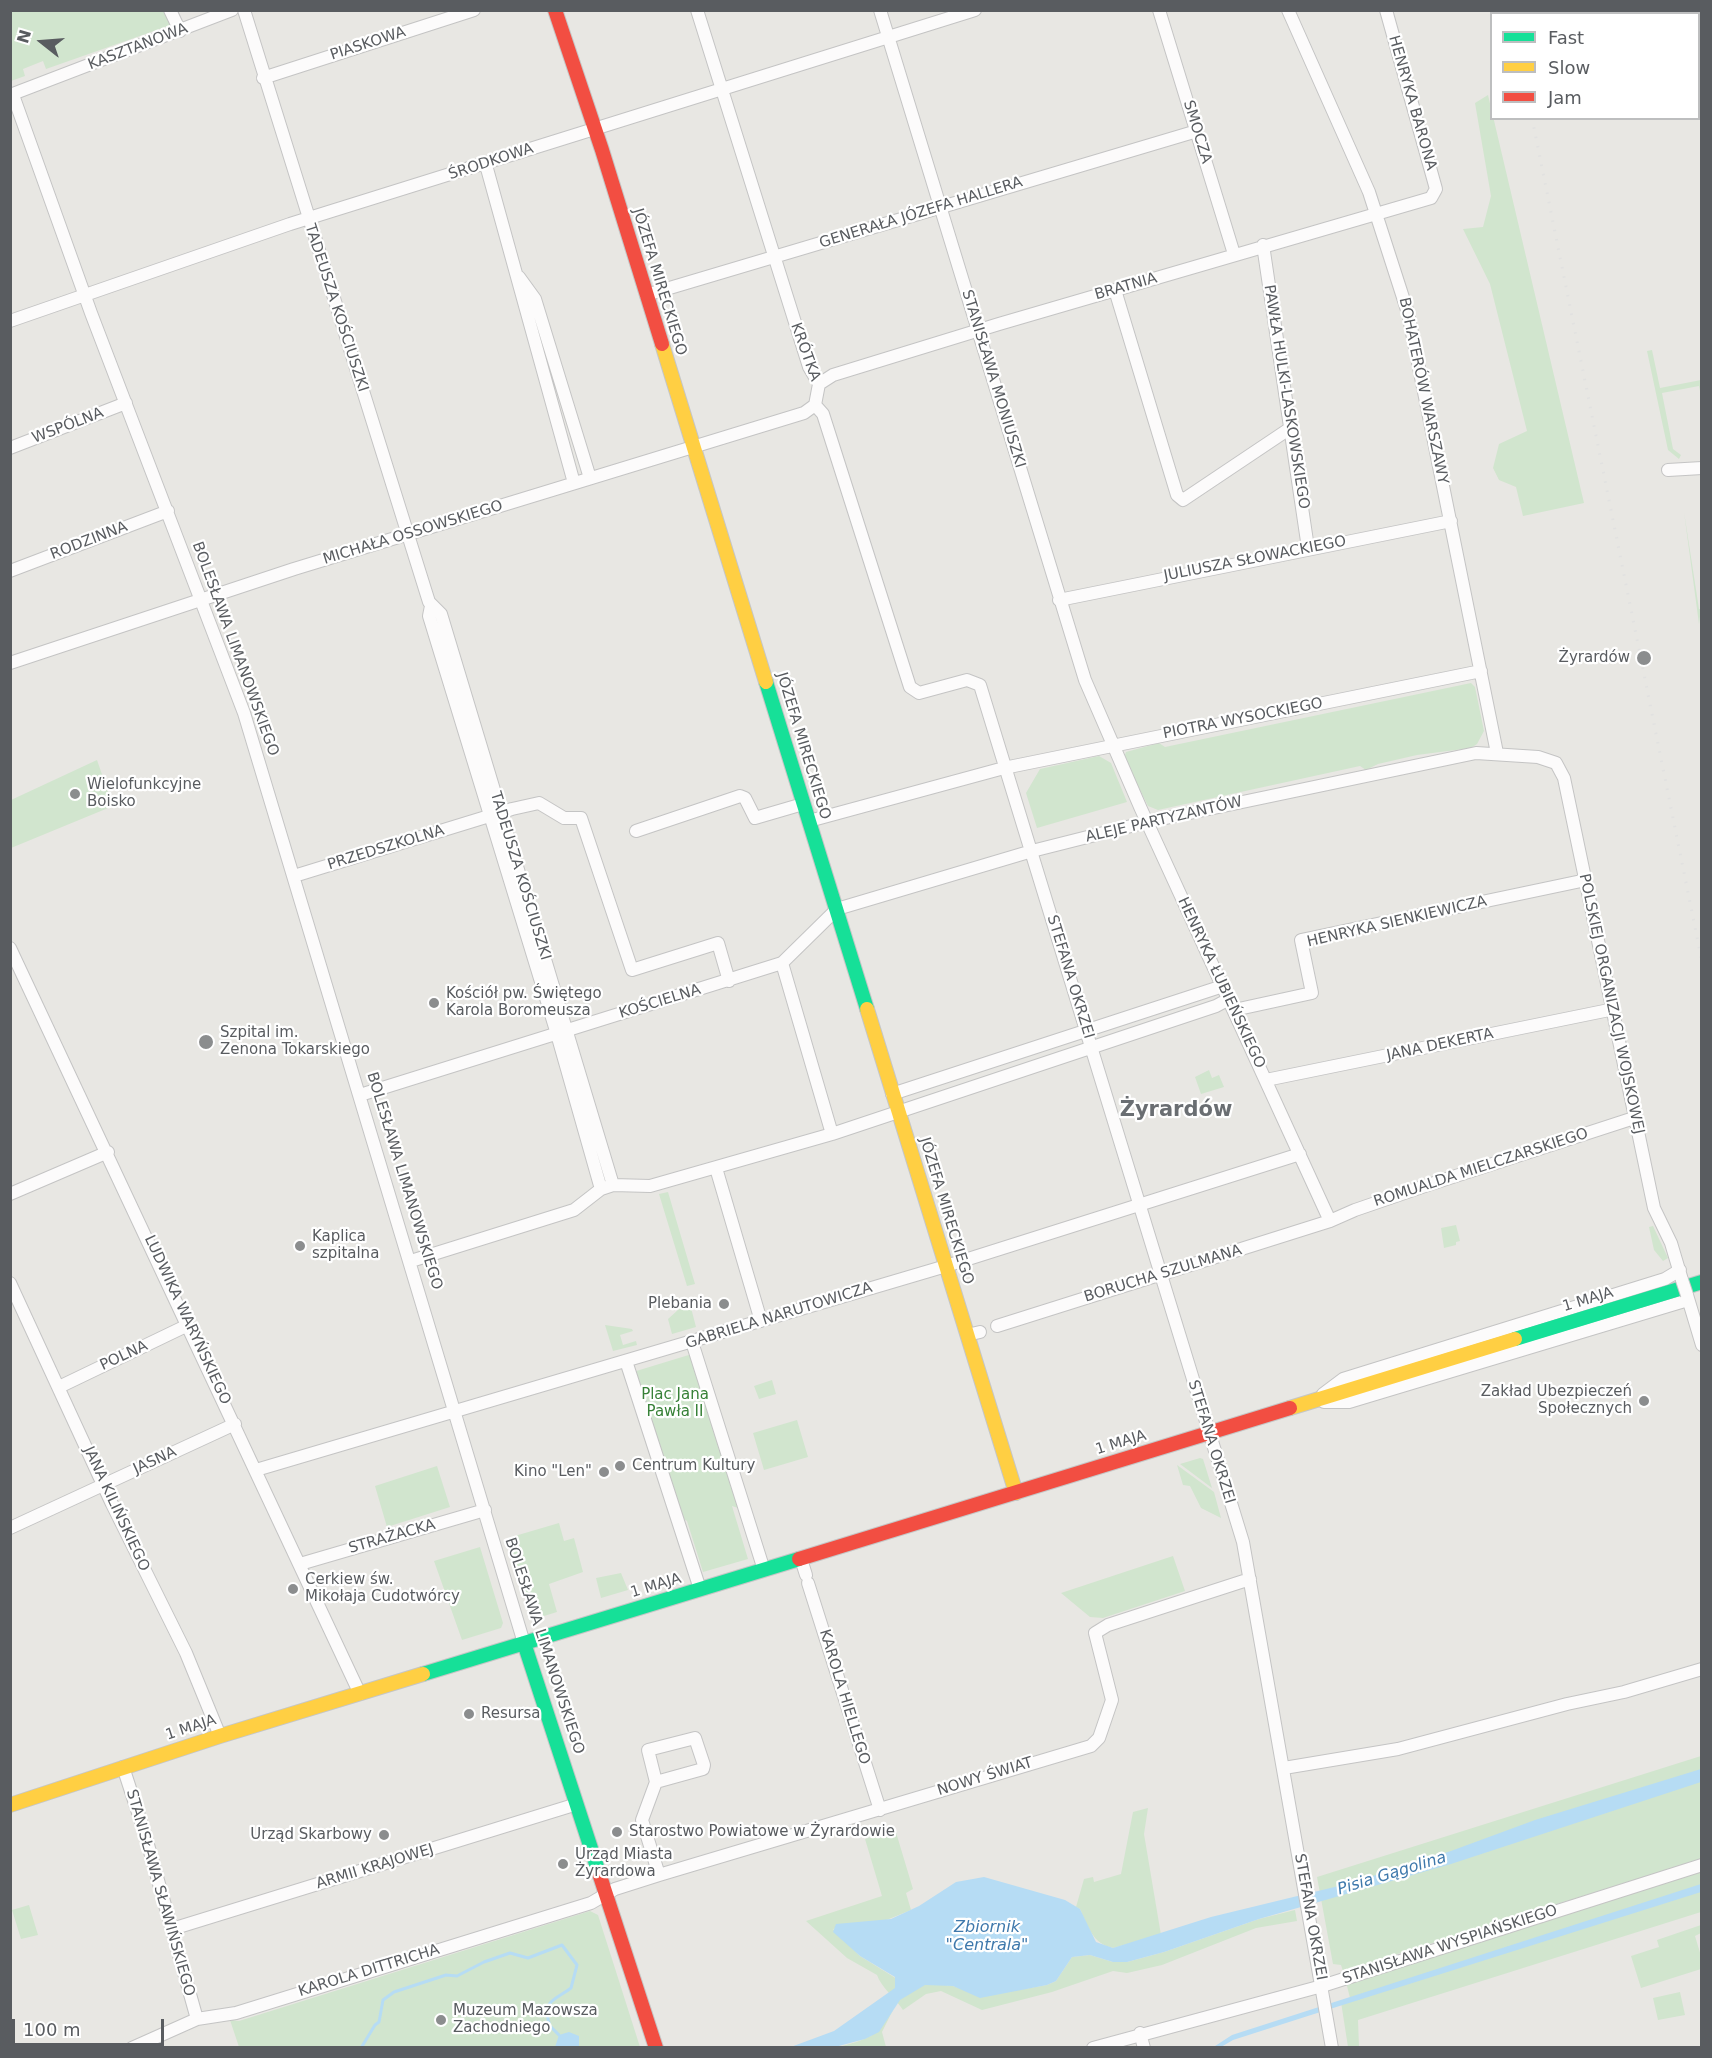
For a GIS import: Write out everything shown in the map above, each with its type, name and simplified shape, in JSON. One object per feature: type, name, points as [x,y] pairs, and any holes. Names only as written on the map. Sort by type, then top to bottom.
[{"type":"street","points":[[170,10],[180,31]]},
{"type":"street","name":"KASZTANOWA","points":[[12,95],[232,10]]},
{"type":"street","name":"TADEUSZA KOŚCIUSZKI","points":[[244,10],[263,78],[431,606],[429,616],[490,816],[613,1185]]},
{"type":"street","name":"PIASKOWA","points":[[263,78],[474,10]]},
{"type":"street","name":"JÓZEFA MIRECKIEGO","points":[[555,10],[595,129],[946,1266],[974,1334],[1016,1493]]},
{"type":"street","name":"KRÓTKA","points":[[697,10],[773,258],[809,367],[819,384],[815,405]]},
{"type":"street","name":"STANISŁAWA MONIUSZKI","points":[[880,10],[942,206],[1059,600],[1085,680],[1113,745]]},
{"type":"street","name":"ŚRODKOWA","points":[[10,321],[308,219],[975,10]]},
{"type":"street","name":"SMOCZA","points":[[1159,10],[1234,254]]},
{"type":"street","name":"BOHATERÓW WARSZAWY","points":[[1288,10],[1377,213],[1420,363],[1497,753]]},
{"type":"street","name":"HENRYKA BARONA","points":[[1386,10],[1436,189],[1435,195]]},
{"type":"street","name":"BOLESŁAWA LIMANOWSKIEGO","points":[[12,95],[84,295],[244,713],[411,1261],[524,1643],[656,2048]]},
{"type":"street","name":"GENERAŁA JÓZEFA HALLERA","points":[[646,295],[1197,131]]},
{"type":"street","points":[[486,165],[574,483]]},
{"type":"street","name":"BRATNIA","points":[[819,384],[832,375],[1435,195]]},
{"type":"street","name":"PAWŁA HULKI-LASKOWSKIEGO","points":[[1263,245],[1292,427],[1308,548]]},
{"type":"street","points":[[513,268],[536,299],[590,478]]},
{"type":"street","points":[[1115,290],[1177,495],[1183,500],[1292,427]]},
{"type":"street","name":"WSPÓLNA","points":[[10,448],[126,403]]},
{"type":"street","points":[[815,405],[823,414],[910,687],[918,693],[967,680],[980,686],[1032,851]]},
{"type":"street","name":"MICHAŁA OSSOWSKIEGO","points":[[10,663],[200,599],[804,412],[815,405]]},
{"type":"street","points":[[1668,470],[1701,468]]},
{"type":"street","name":"RODZINNA","points":[[10,571],[168,511]]},
{"type":"street","name":"JULIUSZA SŁOWACKIEGO","points":[[1059,600],[1451,521]]},
{"type":"street","name":"PIOTRA WYSOCKIEGO","points":[[809,821],[1004,768],[1482,671]]},
{"type":"street","name":"HENRYKA ŁUBIEŃSKIEGO","points":[[1113,745],[1330,1221]]},
{"type":"street","name":"ALEJE PARTYZANTÓW","points":[[837,909],[1032,851],[1147,822],[1476,753],[1497,753]]},
{"type":"street","name":"POLSKIEJ ORGANIZACJI WOJSKOWEJ","points":[[1497,753],[1548,759],[1561,770],[1614,1009],[1634,1118],[1654,1208],[1671,1244],[1701,1344]]},
{"type":"street","points":[[636,831],[740,796],[746,798],[755,818],[803,804]]},
{"type":"street","name":"PRZEDSZKOLNA","points":[[294,876],[534,802],[564,818],[581,818],[632,970],[718,943],[729,981]]},
{"type":"street","name":"STEFANA OKRZEI","points":[[1032,851],[1242,1542],[1332,2048]]},
{"type":"street","name":"HENRYKA SIENKIEWICZA","points":[[1231,1005],[1312,993],[1301,940],[1586,880]]},
{"type":"street","name":"KOŚCIELNA","points":[[360,1095],[782,963],[837,909]]},
{"type":"street","name":"LUDWIKA WARYŃSKIEGO","points":[[10,948],[108,1152],[360,1694]]},
{"type":"street","points":[[782,963],[832,1134]]},
{"type":"street","points":[[892,1094],[1223,986]]},
{"type":"street","points":[[411,1261],[574,1210],[601,1189],[613,1185],[650,1186],[716,1168],[832,1134],[1216,1006],[1231,1005]]},
{"type":"street","name":"JANA DEKERTA","points":[[1266,1080],[1614,1009]]},
{"type":"street","name":"TADEUSZA KOŚCIUSZKI","points":[[562,1032],[601,1189]]},
{"type":"street","name":"ROMUALDA MIELCZARSKIEGO","points":[[1330,1221],[1395,1196],[1634,1118]]},
{"type":"street","points":[[10,1194],[108,1152]]},
{"type":"street","name":"GABRIELA NARUTOWICZA","points":[[255,1470],[946,1266],[1300,1154]]},
{"type":"street","points":[[716,1168],[761,1321]]},
{"type":"street","name":"BORUCHA SZULMANA","points":[[997,1326],[1330,1221]]},
{"type":"street","name":"1 MAJA","points":[[1312,1402],[1343,1379],[1681,1275]]},
{"type":"street","name":"1 MAJA","points":[[10,1805],[220,1736],[1701,1282]]},
{"type":"street","name":"JANA KILIŃSKIEGO","points":[[10,1283],[103,1485],[186,1653],[220,1736]]},
{"type":"street","name":"1 MAJA","points":[[1312,1402],[1349,1402],[1688,1298]]},
{"type":"street","name":"POLNA","points":[[59,1387],[188,1325]]},
{"type":"street","points":[[692,1342],[764,1570]]},
{"type":"street","points":[[626,1361],[700,1589]]},
{"type":"street","name":"JASNA","points":[[10,1528],[235,1424]]},
{"type":"street","name":"STRAŻACKA","points":[[300,1564],[484,1510]]},
{"type":"street","name":"KAROLA HIELLEGO","points":[[801,1558],[880,1810]]},
{"type":"street","name":"NOWY ŚWIAT","points":[[607,1894],[659,1875],[1094,1745],[1099,1738],[1112,1700],[1095,1633],[1108,1625],[1250,1579]]},
{"type":"street","points":[[1284,1768],[1398,1749],[1567,1704],[1624,1692],[1701,1669]]},
{"type":"street","points":[[656,1782],[703,1769],[704,1765],[695,1738],[648,1750],[656,1782],[642,1820],[659,1875]]},
{"type":"street","name":"STANISŁAWA SŁAWIŃSKIEGO","points":[[123,1767],[197,2019]]},
{"type":"street","name":"ARMII KRAJOWEJ","points":[[172,1929],[577,1804]]},
{"type":"street","name":"STANISŁAWA WYSPIAŃSKIEGO","points":[[1093,2048],[1140,2033],[1323,1992],[1701,1865]]},
{"type":"street","name":"KAROLA DITTRICHA","points":[[132,2048],[197,2019],[257,2006],[591,1904],[607,1894]]},
{"type":"street","points":[[1140,2033],[1144,2048]]},
{"type":"green space","points":[[10,11],[164,11],[171,25],[46,69],[43,61],[23,69],[25,76],[11,81]]},
{"type":"green space","points":[[1488,95],[1490,120],[1494,120],[1584,503],[1523,516],[1516,487],[1499,480],[1493,468],[1499,444],[1527,431],[1490,284],[1463,229],[1483,227],[1491,196],[1475,103]]},
{"type":"green space","points":[[1652,350],[1660,388],[1701,380],[1701,396],[1699,386],[1662,393],[1673,449],[1681,455],[1679,459],[1668,450],[1647,351]]},
{"type":"green space","points":[[1684,512],[1699,609],[1701,609],[1699,624]]},
{"type":"green space","points":[[1471,683],[1475,687],[1484,731],[1477,744],[1471,748],[1417,755],[1378,764],[1366,770],[1360,766],[1158,810],[1148,806],[1124,758],[1126,752],[1159,743],[1165,747]]},
{"type":"green space","points":[[1099,756],[1111,763],[1127,802],[1037,828],[1026,793],[1040,769]]},
{"type":"green space","points":[[97,760],[113,806],[11,848],[11,800]]},
{"type":"green space","points":[[1209,1070],[1212,1078],[1219,1075],[1224,1087],[1201,1094],[1195,1077]]},
{"type":"green space","points":[[668,1192],[695,1284],[687,1286],[659,1194]]},
{"type":"green space","points":[[1456,1225],[1460,1241],[1456,1242],[1456,1245],[1444,1248],[1441,1228]]},
{"type":"green space","points":[[1653,1226],[1668,1258],[1663,1261],[1654,1250],[1649,1227]]},
{"type":"green space","points":[[689,1300],[696,1327],[672,1334],[668,1319]]},
{"type":"green space","points":[[605,1325],[632,1329],[633,1331],[620,1335],[623,1345],[636,1341],[637,1345],[613,1351]]},
{"type":"green space","name":"Plac Jana Pawła II","points":[[692,1354],[741,1509],[732,1506],[748,1559],[703,1572],[687,1521],[680,1517],[633,1372]]},
{"type":"green space","points":[[772,1380],[776,1394],[759,1399],[754,1386]]},
{"type":"green space","points":[[797,1420],[808,1457],[764,1470],[753,1433]]},
{"type":"green space","points":[[1203,1459],[1212,1488],[1180,1464]]},
{"type":"green space","points":[[1177,1465],[1214,1492],[1221,1518],[1201,1508],[1190,1486],[1183,1485]]},
{"type":"green space","points":[[437,1466],[450,1507],[387,1527],[375,1486]]},
{"type":"green space","points":[[559,1523],[564,1541],[574,1538],[583,1572],[549,1584],[557,1612],[544,1616],[533,1615],[508,1538]]},
{"type":"green space","points":[[480,1547],[503,1623],[501,1628],[462,1640],[434,1561]]},
{"type":"green space","points":[[1173,1556],[1185,1591],[1103,1618],[1090,1617],[1061,1593]]},
{"type":"green space","points":[[621,1573],[628,1590],[601,1598],[596,1578]]},
{"type":"green space","points":[[1701,1756],[1701,1859],[1343,1971],[1341,1965],[1333,1964],[1317,1877]]},
{"type":"green space","points":[[1148,1808],[1144,1834],[1161,1935],[1113,1948],[1096,1939],[1080,1909],[1076,1907],[1084,1879],[1093,1877],[1094,1882],[1121,1874],[1133,1812]]},
{"type":"green space","points":[[895,1829],[913,1889],[906,1893],[911,1910],[884,1921],[833,1929],[860,1956],[897,1979],[953,1986],[988,1995],[1047,1985],[1056,1981],[1072,1957],[1090,1955],[1113,1962],[1127,1962],[1164,1952],[1259,1919],[1295,1910],[1297,1921],[1256,1928],[1162,1965],[1127,1973],[1113,1971],[1052,1992],[982,2010],[941,1991],[926,1994],[903,2010],[877,1975],[847,1958],[806,1921],[882,1896],[865,1839]]},
{"type":"green space","points":[[1701,1872],[1701,1912],[1358,2020],[1359,2047],[1348,2047],[1341,2002],[1350,1998],[1346,1982]]},
{"type":"green space","points":[[29,1905],[38,1935],[21,1939],[12,1910]]},
{"type":"green space","points":[[590,1911],[598,1915],[640,2047],[239,2047],[230,2020],[239,2021]]},
{"type":"green space","points":[[1701,1925],[1701,1933],[1695,1936],[1701,1956],[1701,1969],[1641,1988],[1631,1956],[1659,1947],[1657,1940]]},
{"type":"green space","points":[[1680,1992],[1685,2015],[1658,2020],[1653,1998]]},
{"type":"green space","points":[[894,2008],[882,2032],[886,2047],[835,2048],[864,2039],[876,2032]]},
{"type":"water","name":"Zbiornik \"Centrala\"","points":[[1701,1769],[1701,1782],[1451,1864],[1259,1919],[1164,1952],[1127,1962],[1113,1962],[1090,1955],[1072,1957],[1056,1981],[1047,1985],[980,1998],[953,1986],[925,1985],[900,2000],[879,2032],[865,2039],[835,2047],[788,2048],[834,2031],[895,1988],[895,1977],[860,1956],[833,1932],[836,1924],[891,1919],[919,1906],[956,1882],[984,1877],[1065,1900],[1080,1909],[1096,1942],[1113,1948],[1211,1917],[1351,1883],[1451,1851],[1535,1820]]},
{"type":"water","points":[[1701,1884],[1701,1892],[1212,2048],[1232,2035]]},
{"type":"water","points":[[569,2032],[579,2036],[579,2047],[555,2047],[559,2035]]},
{"type":"waterway","points":[[361,2048],[379,2022],[383,2000],[394,1992],[446,1975],[457,1976],[484,1962],[510,1953],[528,1958],[562,1945],[577,1965],[571,1988],[548,2006],[550,2026],[559,2035]]},
{"type":"railway","points":[[1532,120],[1702,962]]},
{"type":"traffic: fast","points":[[766,682],[867,1009]]},
{"type":"traffic: fast","points":[[1515,1339],[1702,1282]]},
{"type":"traffic: fast","points":[[423,1674],[799,1559]]},
{"type":"traffic: fast","points":[[524,1643],[599,1873]]},
{"type":"traffic: slow","points":[[662,344],[766,682]]},
{"type":"traffic: slow","points":[[867,1009],[1016,1493]]},
{"type":"traffic: slow","points":[[1290,1408],[1515,1339]]},
{"type":"traffic: slow","points":[[10,1805],[220,1736],[423,1674]]},
{"type":"traffic: jam","points":[[555,10],[602,150],[662,344]]},
{"type":"traffic: jam","points":[[799,1559],[1290,1408]]},
{"type":"traffic: jam","points":[[599,1873],[656,2048]]},
{"type":"place","name":"Żyrardów","points":[[1644,658]]},
{"type":"place","name":"Wielofunkcyjne Boisko","points":[[75,794]]},
{"type":"place","name":"Kościół pw. Świętego Karola Boromeusza","points":[[434,1003]]},
{"type":"place","name":"Szpital im. Zenona Tokarskiego","points":[[206,1042]]},
{"type":"place","name":"Kaplica szpitalna","points":[[300,1246]]},
{"type":"place","name":"Plebania","points":[[724,1304]]},
{"type":"place","name":"Zakład Ubezpieczeń Społecznych","points":[[1644,1401]]},
{"type":"place","name":"Centrum Kultury","points":[[620,1466]]},
{"type":"place","name":"Kino \"Len\"","points":[[604,1472]]},
{"type":"place","name":"Cerkiew św. Mikołaja Cudotwórcy","points":[[293,1589]]},
{"type":"place","name":"Resursa","points":[[469,1714]]},
{"type":"place","name":"Starostwo Powiatowe w Żyrardowie","points":[[617,1832]]},
{"type":"place","name":"Urząd Skarbowy","points":[[384,1835]]},
{"type":"place","name":"Urząd Miasta Żyrardowa","points":[[563,1864]]},
{"type":"place","name":"Muzeum Mazowsza Zachodniego","points":[[441,2020]]},
{"type":"district","name":"Żyrardów","points":[[1176,1111]]},
{"type":"water label","name":"Pisia Gągolina","points":[[1392,1874]]}]
